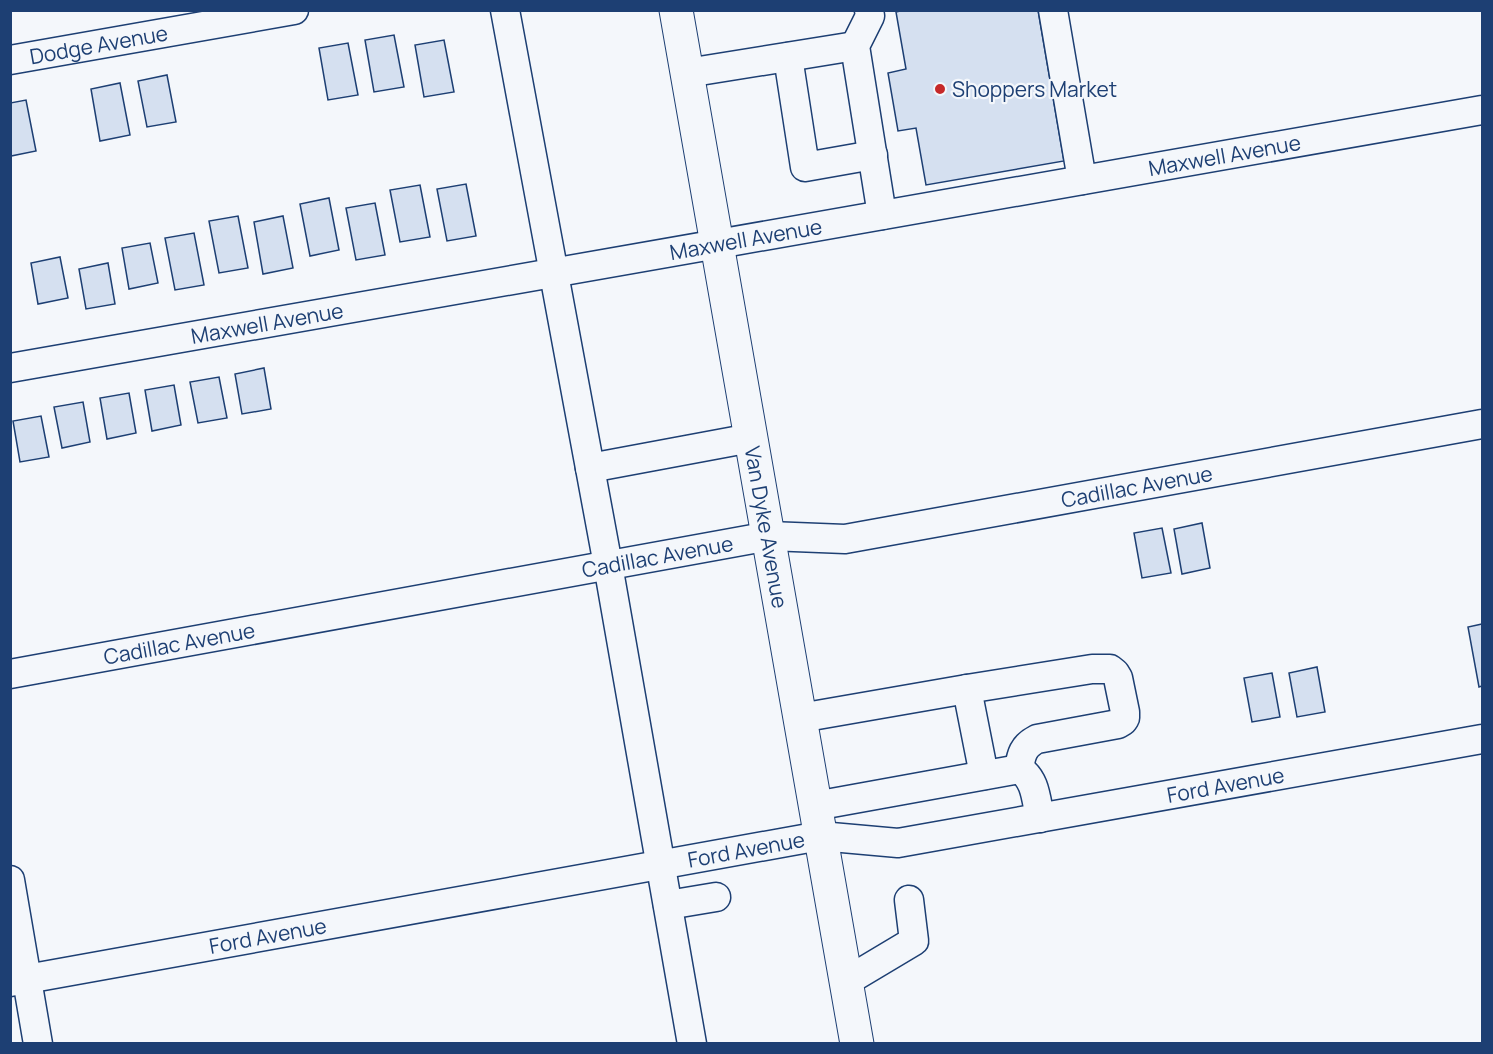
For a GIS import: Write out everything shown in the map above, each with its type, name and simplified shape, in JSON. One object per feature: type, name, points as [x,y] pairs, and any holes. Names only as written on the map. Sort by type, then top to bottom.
[{"type":"main road","name":"Van Dyke Avenue","points":[[676,10],[857,1044]]},
{"type":"street","name":"Dodge Avenue","points":[[10,60],[294,10]]},
{"type":"street","points":[[505,10],[608,565],[692,1044]]},
{"type":"street","points":[[869,10],[870,16],[855,46],[882,215]]},
{"type":"street","points":[[1053,10],[1082,180]]},
{"type":"street","points":[[687,73],[855,46]]},
{"type":"street","points":[[788,57],[805,167],[873,155]]},
{"type":"street","name":"Maxwell Avenue","points":[[10,368],[1482,110]]},
{"type":"street","name":"Cadillac Avenue","points":[[10,674],[769,536],[845,539],[1482,424]]},
{"type":"street","points":[[590,468],[751,438]]},
{"type":"street","points":[[800,718],[1092,669],[1110,669],[1115,673],[1125,712],[1123,722],[1037,739],[1025,747],[1020,756],[1018,769]]},
{"type":"street","points":[[967,689],[984,775]]},
{"type":"street","name":"Ford Avenue","points":[[19,980],[660,865],[818,821],[898,843],[1482,739]]},
{"type":"street","points":[[818,821],[984,775],[1018,769],[1032,781],[1040,818]]},
{"type":"street","points":[[10,880],[19,980],[39,1044]]},
{"type":"street","points":[[668,905],[716,897]]},
{"type":"street","points":[[847,981],[914,941],[909,900]]},
{"type":"building","points":[[904,10],[1038,10],[1064,161],[926,185],[916,128],[898,131],[888,73],[906,69],[896,12]]},
{"type":"building","points":[[394,35],[404,87],[374,92],[365,40]]},
{"type":"building","points":[[444,40],[454,92],[424,97],[415,45]]},
{"type":"building","points":[[348,43],[358,95],[328,100],[319,48]]},
{"type":"building","points":[[167,75],[176,122],[147,127],[138,81]]},
{"type":"building","points":[[120,83],[130,135],[100,141],[91,89]]},
{"type":"building","points":[[26,100],[36,151],[11,156],[10,103]]},
{"type":"building","points":[[466,184],[476,236],[447,241],[437,189]]},
{"type":"building","points":[[420,185],[430,237],[400,242],[390,190]]},
{"type":"building","points":[[329,198],[339,250],[310,256],[300,204]]},
{"type":"building","points":[[375,203],[385,255],[356,260],[346,208]]},
{"type":"building","points":[[238,216],[248,268],[219,273],[209,221]]},
{"type":"building","points":[[283,216],[293,268],[263,274],[254,222]]},
{"type":"building","points":[[194,233],[204,285],[175,290],[165,238]]},
{"type":"building","points":[[150,243],[158,283],[129,289],[122,248]]},
{"type":"building","points":[[60,257],[68,298],[38,304],[31,263]]},
{"type":"building","points":[[108,263],[115,304],[86,309],[79,269]]},
{"type":"building","points":[[264,368],[271,409],[242,414],[235,374]]},
{"type":"building","points":[[219,377],[227,418],[198,423],[190,382]]},
{"type":"building","points":[[174,385],[181,425],[152,431],[145,390]]},
{"type":"building","points":[[129,393],[136,433],[107,439],[100,398]]},
{"type":"building","points":[[83,402],[90,442],[62,448],[54,407]]},
{"type":"building","points":[[41,416],[49,457],[20,462],[13,421]]},
{"type":"building","points":[[1202,523],[1210,568],[1182,574],[1174,529]]},
{"type":"building","points":[[1162,528],[1171,573],[1142,578],[1134,533]]},
{"type":"building","points":[[1482,624],[1482,686],[1479,687],[1468,627]]},
{"type":"building","points":[[1317,667],[1325,712],[1297,717],[1289,673]]},
{"type":"building","points":[[1272,673],[1280,717],[1252,722],[1244,678]]},
{"type":"place","name":"Shoppers Market","points":[[940,89]]}]
